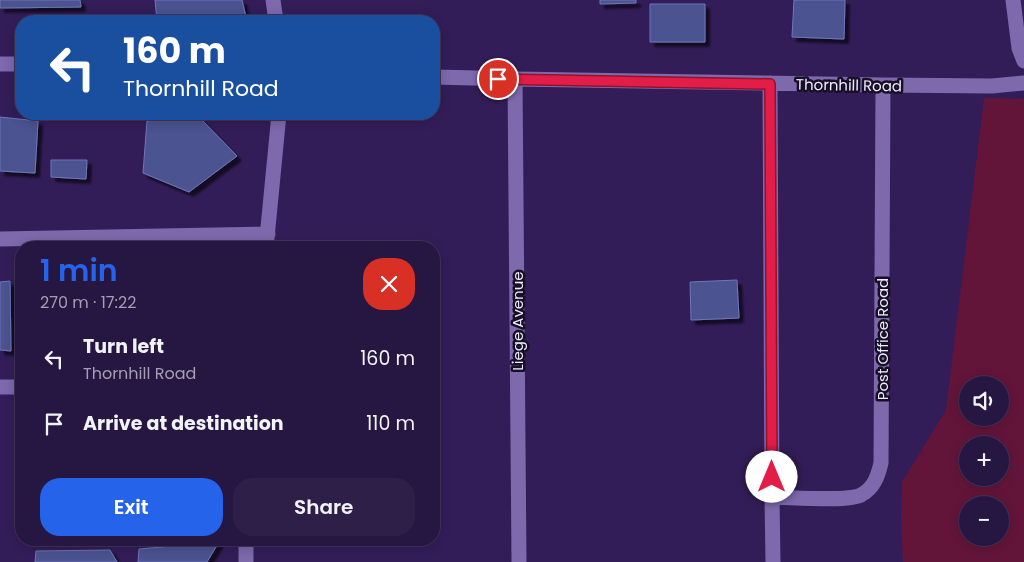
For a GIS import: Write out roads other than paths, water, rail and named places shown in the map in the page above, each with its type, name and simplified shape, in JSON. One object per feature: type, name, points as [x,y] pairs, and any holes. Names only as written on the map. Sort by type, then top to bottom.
[{"type":"street","points":[[274,0],[275,15]]},
{"type":"street","points":[[1012,0],[1019,48],[1024,61]]},
{"type":"street","points":[[0,64],[15,64]]},
{"type":"street","name":"Thornhill Road","points":[[440,76],[770,84],[992,86],[1024,84]]},
{"type":"street","name":"Liege Avenue","points":[[515,79],[519,562]]},
{"type":"street","points":[[770,84],[773,562]]},
{"type":"street","name":"Post Office Road","points":[[772,497],[841,498],[860,496],[869,490],[877,479],[881,463],[883,85]]},
{"type":"street","points":[[0,240],[267,241],[279,120]]},
{"type":"street","points":[[0,387],[15,387]]},
{"type":"street","points":[[246,546],[246,562]]}]
